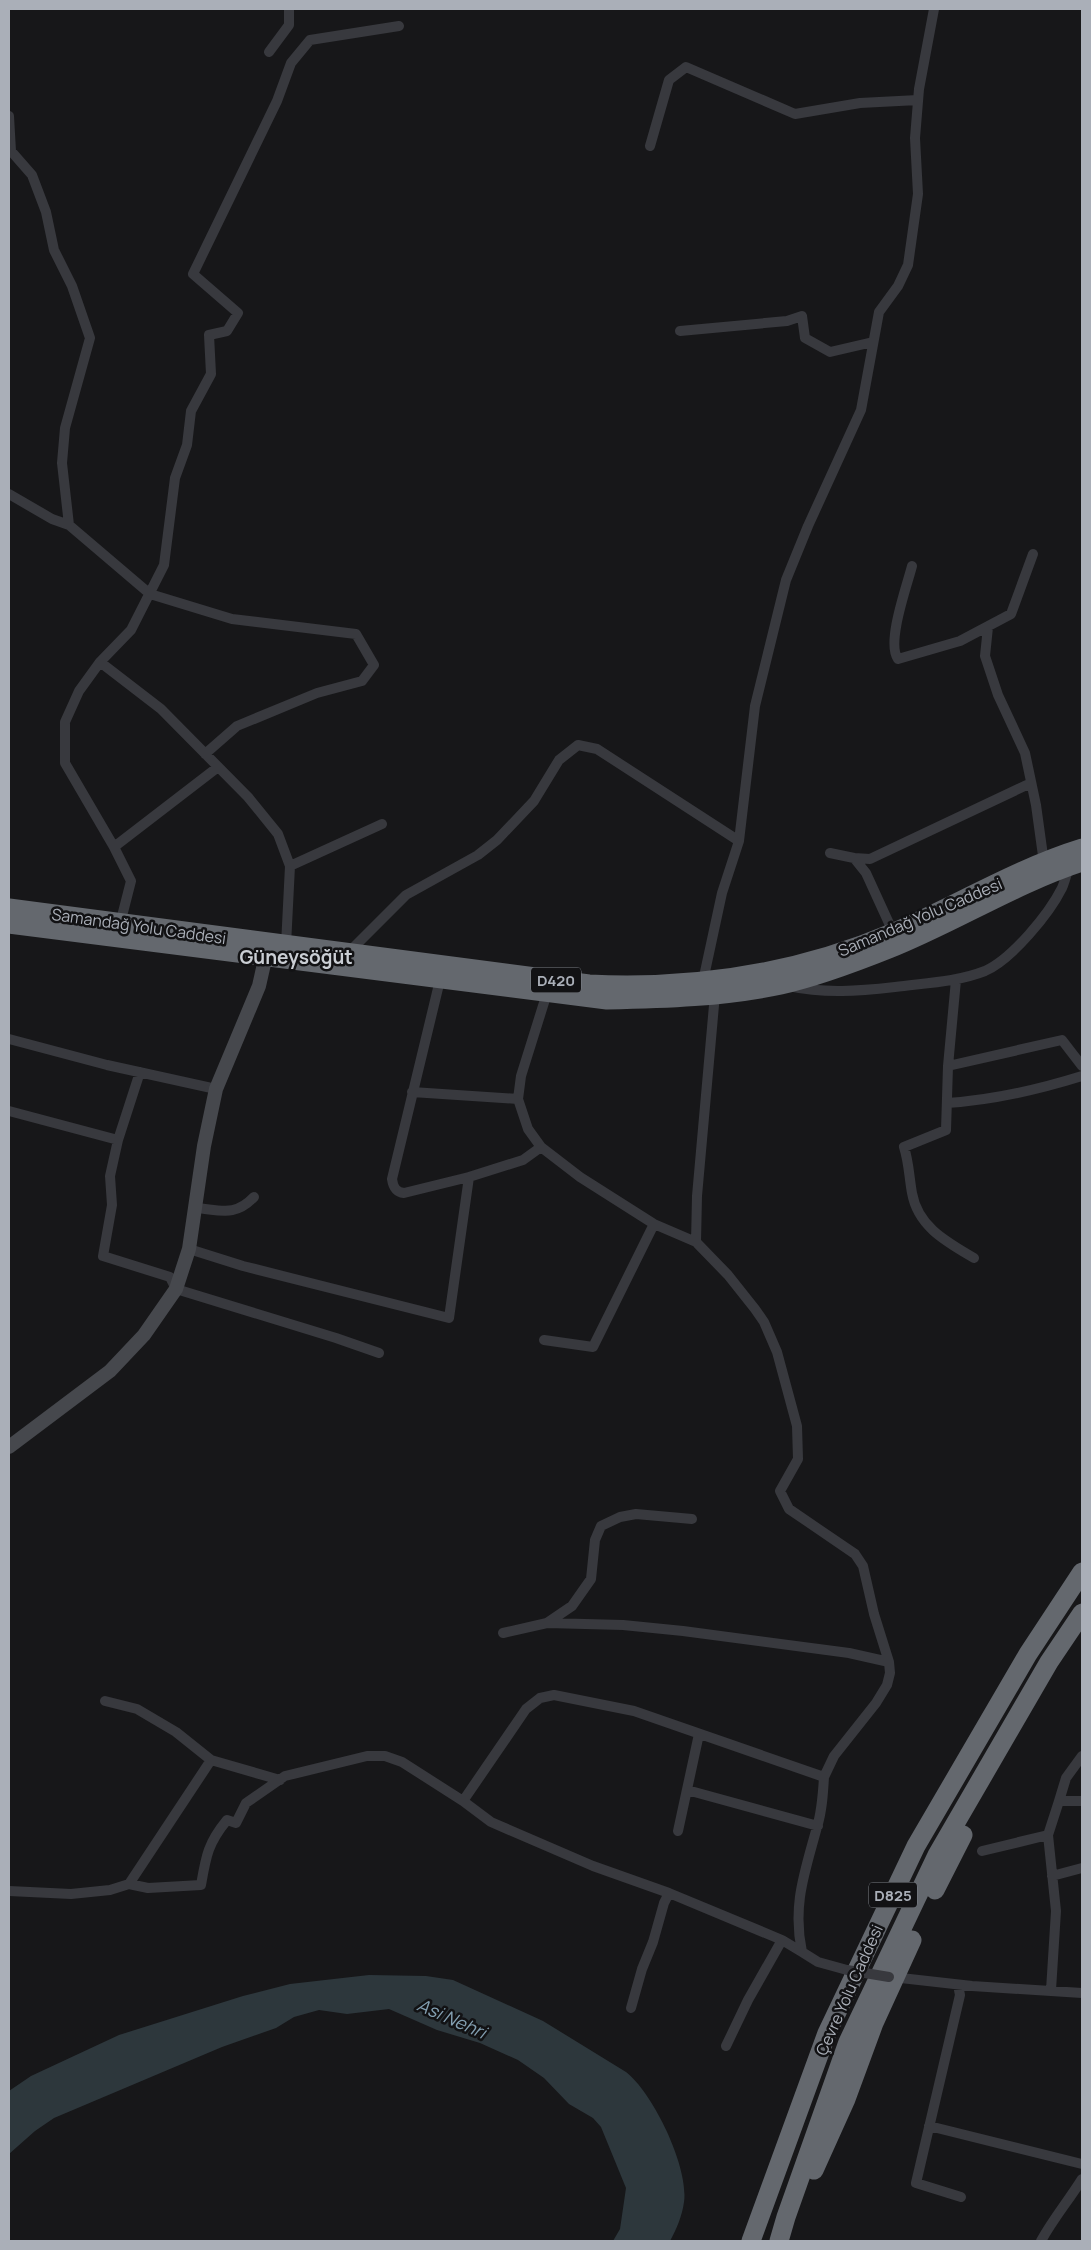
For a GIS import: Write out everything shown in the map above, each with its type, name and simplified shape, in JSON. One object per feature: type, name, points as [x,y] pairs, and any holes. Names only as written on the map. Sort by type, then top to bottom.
[{"type":"highway","name":"Samandağ Yolu Caddesi","points":[[9,924],[607,1000],[661,999],[853,949],[1044,862],[1082,848]]},
{"type":"highway","name":"Samandağ Yolu Caddesi","points":[[9,908],[589,984],[709,988],[781,985],[889,949],[1076,864]]},
{"type":"highway","name":"Çevre Yolu Caddesi","points":[[751,2241],[827,2033],[916,1846],[1028,1654],[1082,1572]]},
{"type":"highway","name":"Çevre Yolu Caddesi","points":[[779,2241],[848,2042],[938,1855],[1049,1662],[1082,1613]]},
{"type":"highway","points":[[743,2241],[750,2211],[772,2151],[845,1970],[889,1874],[940,1784],[1007,1690]]},
{"type":"highway","points":[[779,2241],[804,2194],[846,2099],[892,1977],[978,1805],[1003,1742]]},
{"type":"street","points":[[269,52],[289,25],[289,9]]},
{"type":"street","points":[[696,1242],[697,1196],[715,1016],[709,988],[722,893],[739,841],[755,706],[786,580],[808,526],[861,410],[879,312],[898,286],[908,265],[918,194],[915,138],[918,100],[934,9]]},
{"type":"street","points":[[120,924],[131,881],[114,847],[65,763],[65,722],[79,691],[100,662],[131,630],[164,566],[175,478],[187,445],[191,411],[211,374],[209,335],[227,331],[238,313],[193,274],[277,101],[291,63],[310,40],[398,26]]},
{"type":"street","points":[[650,146],[669,80],[686,67],[795,114],[860,103],[918,100]]},
{"type":"street","points":[[9,116],[11,151],[32,175],[46,212],[54,250],[72,286],[90,338],[65,428],[62,463],[69,525]]},
{"type":"street","points":[[680,331],[788,321],[802,316],[804,338],[830,352],[873,342]]},
{"type":"street","points":[[9,494],[52,519],[69,525],[150,594],[232,619],[356,634],[374,664],[362,681],[317,692],[237,726],[205,754]]},
{"type":"street","points":[[912,566],[894,636],[895,655],[898,659],[960,641],[1011,614],[1033,554]]},
{"type":"street","points":[[988,627],[985,656],[998,695],[1025,754],[1044,862]]},
{"type":"street","points":[[100,662],[161,709],[248,797],[278,834],[290,866],[286,945]]},
{"type":"street","points":[[349,952],[406,895],[478,855],[497,840],[534,801],[559,760],[578,745],[597,748],[739,841]]},
{"type":"street","points":[[114,847],[218,768]]},
{"type":"street","points":[[830,853],[870,859],[1031,783]]},
{"type":"street","points":[[290,866],[382,824]]},
{"type":"street","points":[[854,858],[866,873],[893,932]]},
{"type":"street","points":[[781,985],[807,990],[834,992],[956,980],[986,970],[1008,956],[1036,926],[1076,864]]},
{"type":"street","points":[[9,1447],[110,1371],[144,1335],[176,1289],[188,1249],[196,1208],[204,1146],[216,1089],[259,986],[266,956]]},
{"type":"street","points":[[440,980],[392,1179],[393,1186],[397,1191],[404,1193],[469,1177],[523,1160],[541,1147]]},
{"type":"street","points":[[956,980],[948,1066],[946,1130],[904,1147],[910,1168],[912,1194],[917,1210],[926,1224],[940,1238],[974,1258]]},
{"type":"street","points":[[547,993],[521,1076],[518,1099],[528,1130],[541,1147],[580,1177],[654,1224],[696,1242],[728,1275],[764,1322],[777,1352],[797,1426],[798,1459],[780,1491],[789,1509],[855,1554],[863,1566],[874,1614],[889,1662],[890,1673],[887,1685],[876,1703],[834,1756],[824,1777],[818,1826],[800,1889],[798,1933],[802,1952]]},
{"type":"street","points":[[9,1038],[140,1072],[216,1089]]},
{"type":"street","points":[[948,1066],[1062,1040],[1082,1066]]},
{"type":"street","points":[[140,1072],[118,1140],[110,1176],[112,1205],[103,1256],[170,1277],[176,1289],[379,1353]]},
{"type":"street","points":[[947,1103],[977,1101],[1032,1091],[1082,1076]]},
{"type":"street","points":[[412,1092],[518,1099]]},
{"type":"street","points":[[9,1111],[118,1140]]},
{"type":"street","points":[[188,1249],[243,1266],[449,1318],[469,1177]]},
{"type":"street","points":[[196,1208],[230,1212],[245,1206],[254,1197]]},
{"type":"street","points":[[544,1340],[593,1347],[654,1224]]},
{"type":"street","points":[[547,1623],[572,1606],[591,1579],[595,1540],[601,1526],[620,1517],[636,1514],[692,1520]]},
{"type":"street","points":[[503,1633],[547,1623],[623,1625],[849,1653],[889,1662]]},
{"type":"street","points":[[463,1801],[526,1709],[540,1698],[554,1695],[634,1711],[824,1777]]},
{"type":"street","points":[[104,1701],[137,1709],[176,1732],[211,1760],[280,1780]]},
{"type":"street","points":[[678,1831],[699,1734]]},
{"type":"street","points":[[9,1891],[71,1894],[110,1890],[129,1884],[148,1888],[200,1885],[206,1858],[214,1835],[227,1820],[236,1823],[246,1803],[285,1776],[367,1756],[386,1756],[402,1762],[463,1801],[491,1822],[593,1866],[669,1893],[782,1940],[818,1962],[845,1970],[958,1985],[1082,1992]]},
{"type":"street","points":[[1051,1990],[1056,1911],[1048,1834],[1066,1778],[1082,1756]]},
{"type":"street","points":[[129,1884],[211,1760]]},
{"type":"street","points":[[687,1790],[818,1826]]},
{"type":"street","points":[[1059,1801],[1082,1802]]},
{"type":"street","points":[[982,1851],[1048,1834]]},
{"type":"street","points":[[1052,1876],[1082,1868]]},
{"type":"street","points":[[630,2008],[642,1969],[653,1942],[664,1903],[669,1893]]},
{"type":"street","points":[[726,2046],[748,2000],[782,1940]]},
{"type":"street","points":[[958,1985],[960,1995],[916,2183],[961,2197]]},
{"type":"street","points":[[929,2126],[1082,2164]]},
{"type":"street","points":[[1041,2241],[1050,2223],[1068,2202],[1082,2179]]},
{"type":"water","name":"Asi Nehri","points":[[369,1975],[426,1976],[453,1980],[543,2021],[626,2072],[647,2096],[658,2113],[675,2151],[681,2170],[684,2202],[679,2222],[670,2241],[613,2241],[620,2229],[626,2188],[601,2127],[593,2118],[569,2104],[544,2078],[518,2060],[480,2043],[437,2030],[389,2009],[347,2014],[319,2010],[294,2017],[276,2028],[222,2047],[54,2118],[35,2131],[9,2154],[9,2091],[31,2076],[119,2035],[243,1996],[290,1984]]},
{"type":"district","name":"Güneysöğüt","points":[[296,957]]}]
